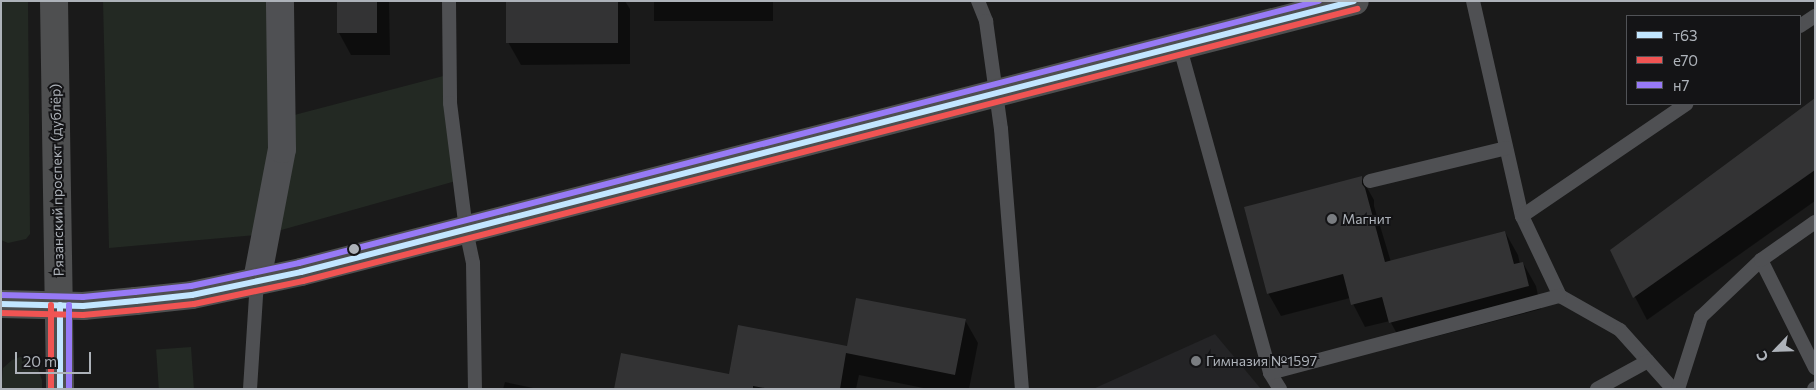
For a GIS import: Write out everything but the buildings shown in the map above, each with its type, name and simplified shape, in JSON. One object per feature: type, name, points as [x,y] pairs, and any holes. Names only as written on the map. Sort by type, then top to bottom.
[{"type":"main road","name":"Рязанский проспект (дублёр)","points":[[54,1],[60,389]]},
{"type":"main road","points":[[1,304],[83,306],[192,295],[301,272],[1180,48],[1355,1]]},
{"type":"street","points":[[257,280],[282,149],[280,1]]},
{"type":"lane","points":[[449,1],[450,103],[466,230],[473,263],[475,389]]},
{"type":"lane","points":[[978,1],[986,22],[1002,139],[1022,389]]},
{"type":"lane","points":[[1473,1],[1522,216],[1560,296],[1620,330],[1673,389]]},
{"type":"lane","points":[[1801,25],[1815,16]]},
{"type":"lane","points":[[1180,48],[1270,373],[1280,389]]},
{"type":"lane","points":[[1522,216],[1685,105]]},
{"type":"lane","points":[[1370,181],[1506,148]]},
{"type":"lane","points":[[1678,389],[1701,317],[1761,260],[1815,222]]},
{"type":"lane","points":[[1761,260],[1815,368]]},
{"type":"lane","points":[[250,389],[257,280]]},
{"type":"lane","points":[[1270,373],[1560,296]]},
{"type":"lane","points":[[1597,389],[1648,361]]},
{"type":"shaded area","points":[[1,1],[28,1],[30,234],[26,239],[8,243],[1,240]]},
{"type":"shaded area","points":[[103,1],[277,1],[279,119],[451,74],[463,179],[267,234],[109,248]]},
{"type":"shaded area","name":"Гимназия №1597","points":[[1215,334],[1261,389],[1093,389]]},
{"type":"shaded area","points":[[191,347],[194,389],[159,389],[156,349]]},
{"type":"shaded area","points":[[28,357],[37,366],[42,380],[42,389],[1,389],[3,368],[12,360]]},
{"type":"transit line","name":"н7","points":[[1,295],[83,297],[191,286],[299,263],[1319,1]]},
{"type":"transit line","name":"т63","points":[[1,304],[83,306],[136,301],[192,295],[301,272],[1354,1]]},
{"type":"transit line","name":"е70","points":[[1,313],[83,315],[194,304],[303,281],[1357,9]]},
{"type":"transit line","name":"е70","points":[[51,305],[51,389]]},
{"type":"transit line","name":"т63","points":[[60,305],[60,389]]},
{"type":"transit line","name":"н7","points":[[69,305],[69,389]]},
{"type":"place","name":"Магнит","points":[[1332,219]]},
{"type":"place","name":"Гимназия №1597","points":[[1196,361]]}]
